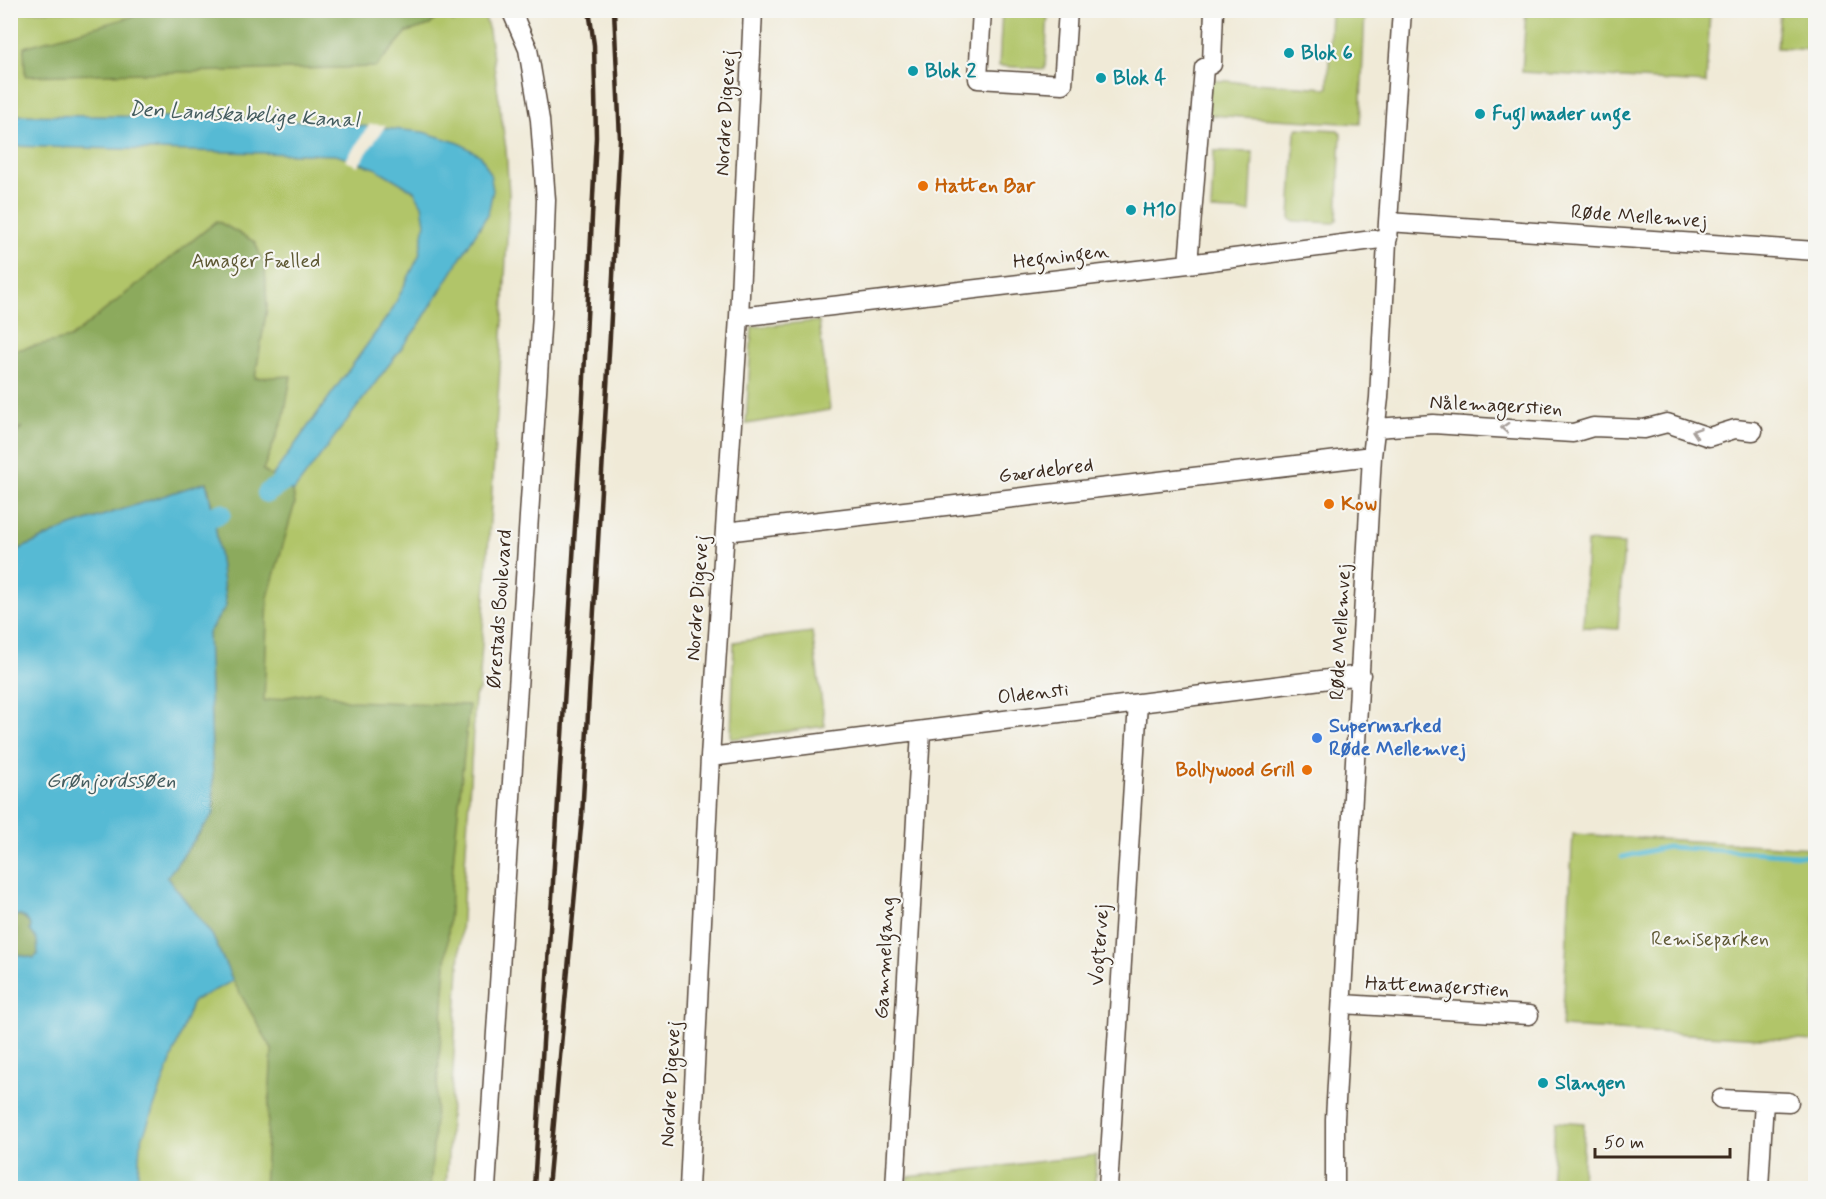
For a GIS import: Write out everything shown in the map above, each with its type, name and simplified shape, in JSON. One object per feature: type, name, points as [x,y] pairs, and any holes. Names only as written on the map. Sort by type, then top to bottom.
[{"type":"street","name":"Ørestads Boulevard","points":[[486,1188],[542,313],[546,200],[540,120],[528,49],[511,10]]},
{"type":"street","name":"Ørestads Boulevard","points":[[522,10],[523,35]]},
{"type":"street","name":"Nordre Digevej","points":[[688,1188],[710,757],[739,317],[753,10]]},
{"type":"street","points":[[982,10],[978,79],[1063,84],[1068,10]]},
{"type":"street","points":[[1188,264],[1204,68],[1212,64],[1214,10]]},
{"type":"street","name":"Røde Mellemvej","points":[[1335,1188],[1335,1119],[1372,456],[1376,428],[1402,10]]},
{"type":"street","name":"Hegningen","points":[[739,317],[1188,264],[1388,230]]},
{"type":"street","name":"Røde Mellemvej","points":[[1388,230],[1815,251]]},
{"type":"street","name":"Nålemagerstien","points":[[1376,428],[1433,424],[1573,433],[1593,426],[1644,429],[1668,423],[1709,437],[1735,429],[1753,431]]},
{"type":"street","name":"Gærdebred","points":[[725,532],[1372,456]]},
{"type":"street","name":"Oldensti","points":[[710,757],[1361,675]]},
{"type":"street","name":"Vogtervej","points":[[1108,1188],[1138,704]]},
{"type":"street","name":"Gammelgang","points":[[895,1188],[921,731]]},
{"type":"street","name":"Hattemagerstien","points":[[1342,1004],[1529,1015]]},
{"type":"street","points":[[1721,1099],[1790,1102]]},
{"type":"street","points":[[1760,1188],[1764,1101]]},
{"type":"green space","name":"Amager Fælled","points":[[449,10],[453,22],[470,11],[483,11],[489,31],[506,149],[509,195],[479,690],[475,696],[446,1188],[11,1188],[11,11]]},
{"type":"green space","points":[[152,11],[442,11],[430,25],[407,32],[376,67],[25,76],[24,47]]},
{"type":"green space","points":[[1002,11],[1048,11],[1045,69],[999,66]]},
{"type":"green space","points":[[1331,11],[1365,11],[1360,124],[1208,115],[1210,80],[1328,88]]},
{"type":"green space","points":[[1526,11],[1710,11],[1706,83],[1522,72]]},
{"type":"green space","points":[[1780,11],[1815,11],[1815,50],[1777,48]]},
{"type":"green space","points":[[1298,128],[1338,130],[1341,134],[1337,220],[1334,223],[1293,221],[1290,218],[1295,132]]},
{"type":"green space","points":[[1214,151],[1253,152],[1250,212],[1211,210]]},
{"type":"green space","points":[[217,221],[255,242],[265,267],[267,308],[255,378],[291,376],[284,417],[263,470],[293,492],[295,503],[268,597],[264,701],[321,691],[349,701],[469,705],[454,852],[430,1188],[264,1188],[272,1049],[233,981],[212,935],[167,877],[214,813],[208,633],[226,606],[207,482],[71,526],[11,553],[11,441],[22,427],[11,434],[11,351],[70,338]]},
{"type":"green space","points":[[819,321],[830,410],[746,424],[752,327]]},
{"type":"green space","points":[[1587,542],[1624,544],[1618,629],[1583,627]]},
{"type":"green space","points":[[812,632],[825,726],[731,739],[734,642]]},
{"type":"green space","name":"Remiseparken","points":[[1815,809],[1815,1041],[1562,1027],[1573,834],[1813,848]]},
{"type":"green space","points":[[18,915],[27,920],[31,926],[30,930],[38,940],[38,954],[34,958],[19,955],[15,942],[14,924],[15,916]]},
{"type":"green space","points":[[1555,1121],[1584,1123],[1582,1188],[1551,1188]]},
{"type":"green space","points":[[1096,1155],[1095,1188],[907,1188],[908,1177]]},
{"type":"water","points":[[11,115],[254,118],[423,132],[459,143],[481,156],[490,173],[493,190],[488,214],[419,325],[293,492],[273,475],[392,310],[419,256],[425,224],[422,205],[414,191],[375,168],[336,155],[11,146]]},
{"type":"water","name":"Grønjordssøen","points":[[206,482],[214,516],[226,606],[208,633],[214,813],[167,877],[212,935],[233,981],[193,1001],[140,1145],[137,1188],[11,1188],[11,553],[71,526]],"holes":[[[18,915],[24,917],[28,922],[37,940],[38,954],[34,958],[19,955],[15,948],[17,933],[13,920]]]},
{"type":"pier","points":[[370,124],[386,125],[358,166],[345,161]]},
{"type":"waterway","name":"Den Landskabelige Kanal","points":[[267,493],[282,483],[297,463]]},
{"type":"waterway","name":"Den Landskabelige Kanal","points":[[214,516],[221,513]]},
{"type":"waterway","points":[[1622,857],[1667,847],[1816,856]]},
{"type":"railway","points":[[534,1188],[583,397],[596,137],[594,45],[589,10]]},
{"type":"railway","points":[[548,1188],[582,816],[610,335],[620,139],[614,10]]},
{"type":"place","name":"Blok 6","points":[[1289,53]]},
{"type":"place","name":"Blok 2","points":[[913,71]]},
{"type":"place","name":"Blok 4","points":[[1101,78]]},
{"type":"place","name":"Fugl mader unge","points":[[1480,114]]},
{"type":"place","name":"Hatten Bar","points":[[923,186]]},
{"type":"place","name":"H10","points":[[1131,210]]},
{"type":"place","name":"Kow","points":[[1329,504]]},
{"type":"place","name":"Supermarked Røde Mellemvej","points":[[1317,738]]},
{"type":"place","name":"Bollywood Grill","points":[[1307,770]]},
{"type":"place","name":"Slangen","points":[[1543,1083]]}]
